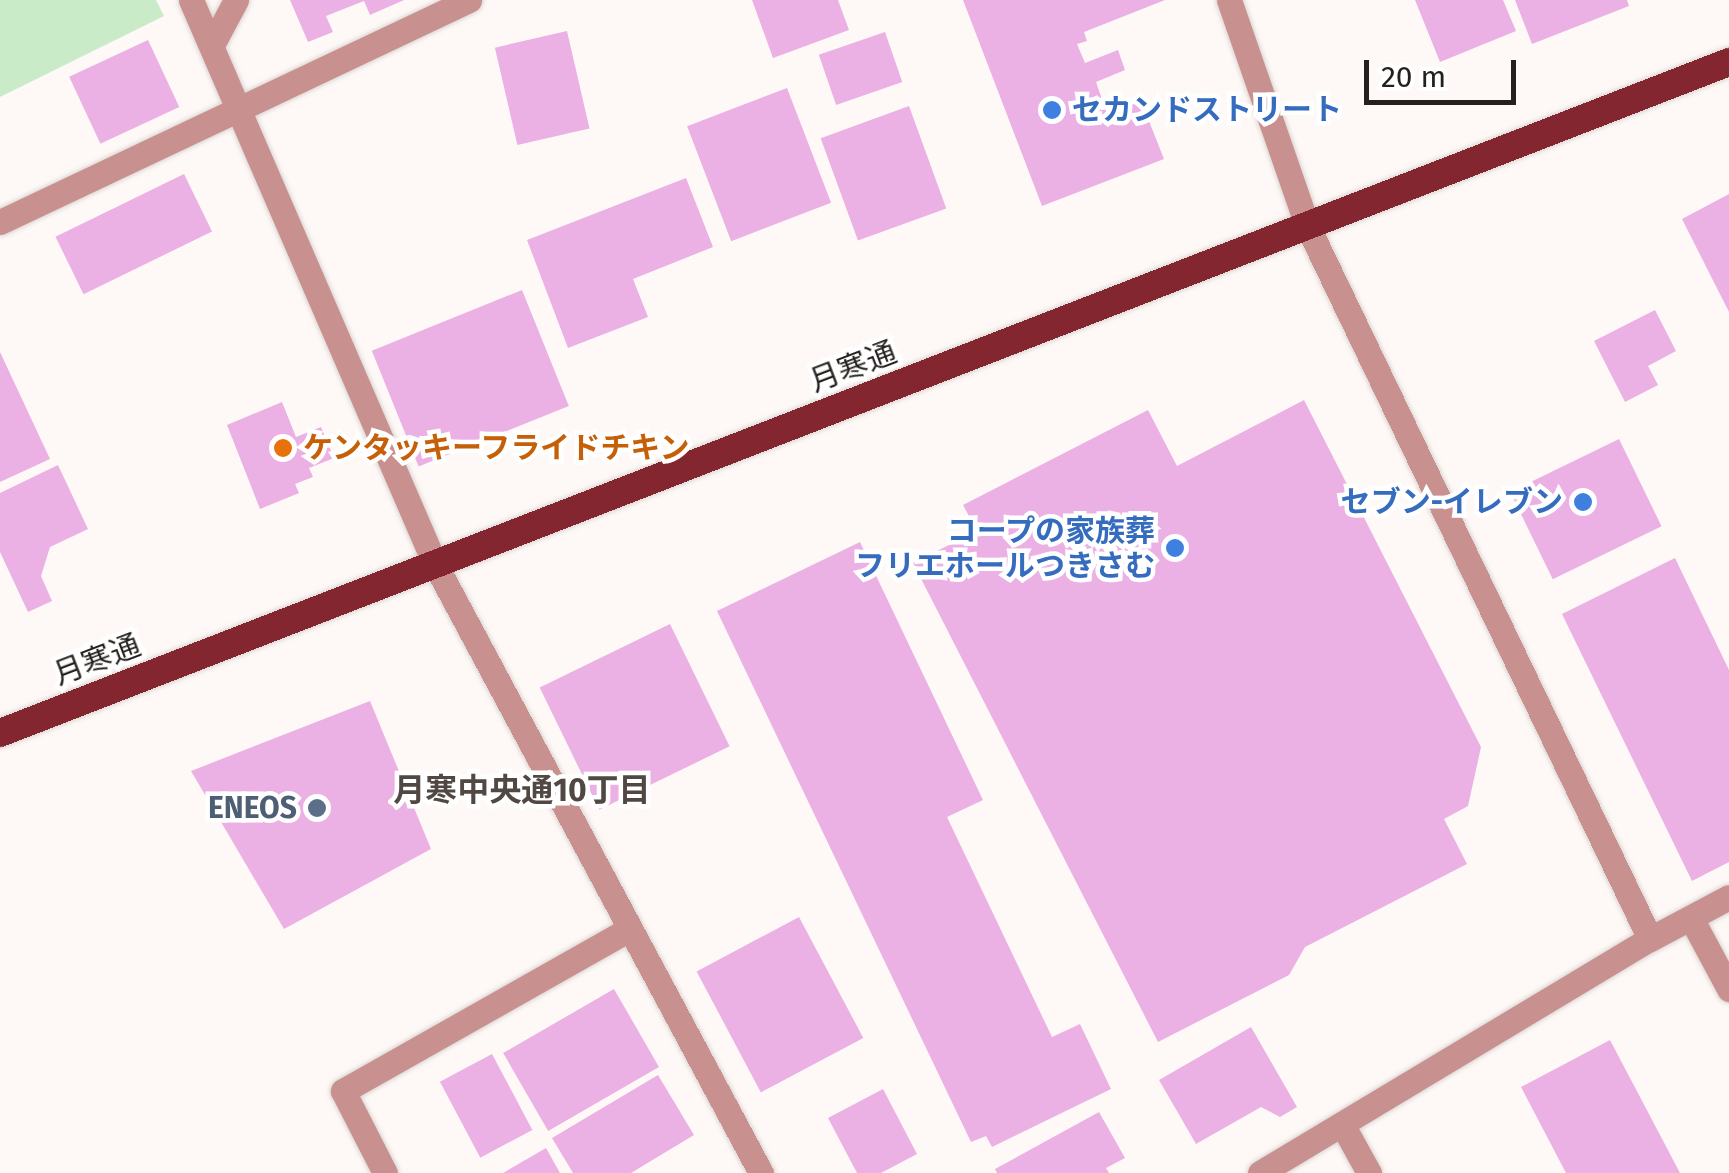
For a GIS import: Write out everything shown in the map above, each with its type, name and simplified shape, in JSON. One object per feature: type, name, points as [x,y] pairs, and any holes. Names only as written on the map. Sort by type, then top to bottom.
[{"type":"highway","name":"月寒通","points":[[0,733],[1729,62]]},
{"type":"street","points":[[191,0],[213,43],[435,564],[761,1173]]},
{"type":"street","points":[[213,43],[236,0]]},
{"type":"street","points":[[0,222],[469,0]]},
{"type":"street","points":[[1230,0],[1308,226],[1650,939]]},
{"type":"street","points":[[1260,1173],[1650,939],[1729,897]]},
{"type":"street","points":[[1691,918],[1729,989]]},
{"type":"street","points":[[385,1173],[343,1091],[628,930]]},
{"type":"street","points":[[1342,1124],[1369,1173]]},
{"type":"green space","points":[[0,0],[156,0],[164,16],[0,97]]},
{"type":"building","points":[[290,0],[404,0],[370,15],[364,1],[326,16],[333,32],[308,42]]},
{"type":"building","points":[[752,0],[838,0],[849,30],[773,58]]},
{"type":"building","points":[[963,0],[1165,0],[1084,32],[1087,41],[1077,44],[1085,63],[1118,50],[1125,70],[1096,82],[1107,114],[1141,101],[1164,159],[1042,206]]},
{"type":"building","points":[[1415,0],[1503,0],[1516,31],[1440,62]]},
{"type":"building","points":[[1515,0],[1627,0],[1629,6],[1532,44]]},
{"type":"building","points":[[567,31],[589,128],[517,145],[495,48]]},
{"type":"building","points":[[885,32],[902,82],[836,105],[819,55]]},
{"type":"building","points":[[148,40],[179,107],[100,144],[69,77]]},
{"type":"building","points":[[787,88],[831,203],[731,241],[687,126]]},
{"type":"building","points":[[909,106],[946,208],[858,241],[821,138]]},
{"type":"building","points":[[184,174],[212,232],[84,294],[55,237]]},
{"type":"building","points":[[686,178],[713,247],[633,279],[648,317],[568,348],[527,240]]},
{"type":"building","points":[[1729,194],[1729,312],[1682,219]]},
{"type":"building","points":[[522,290],[569,406],[419,467],[372,351]]},
{"type":"building","points":[[1655,310],[1676,351],[1648,366],[1658,385],[1625,402],[1594,341]]},
{"type":"building","points":[[0,352],[50,459],[0,482]]},
{"type":"building","points":[[1304,400],[1481,747],[1468,806],[1444,819],[1467,864],[1305,947],[1289,975],[1158,1042],[913,563],[977,531],[963,505],[1148,410],[1177,466]]},
{"type":"building","name":"ケンタッキーフライドチキン","points":[[282,402],[296,437],[321,427],[334,458],[309,468],[313,477],[295,484],[299,493],[260,509],[227,425]]},
{"type":"building","points":[[1619,439],[1662,526],[1553,579],[1510,492]]},
{"type":"building","points":[[58,465],[88,529],[50,547],[41,576],[52,601],[28,612],[0,552],[0,493]]},
{"type":"building","points":[[860,542],[983,800],[947,817],[1052,1037],[1080,1024],[1111,1089],[992,1147],[986,1136],[971,1142],[717,611]]},
{"type":"building","points":[[1675,558],[1729,670],[1729,862],[1692,881],[1562,614]]},
{"type":"building","points":[[670,624],[730,746],[599,810],[540,688]]},
{"type":"building","points":[[370,701],[431,849],[284,929],[191,771]]},
{"type":"building","points":[[799,917],[863,1038],[761,1092],[697,971]]},
{"type":"building","points":[[614,989],[659,1067],[548,1131],[503,1053]]},
{"type":"building","points":[[1251,1027],[1297,1107],[1280,1117],[1261,1107],[1196,1144],[1159,1080]]},
{"type":"building","points":[[1610,1040],[1680,1173],[1566,1173],[1521,1087]]},
{"type":"building","points":[[492,1054],[532,1130],[480,1158],[440,1082]]},
{"type":"building","points":[[658,1075],[694,1135],[631,1173],[573,1173],[552,1138]]},
{"type":"building","points":[[883,1089],[917,1154],[881,1173],[857,1173],[828,1118]]},
{"type":"building","points":[[1099,1112],[1125,1158],[1106,1168],[1109,1173],[997,1173],[995,1169]]},
{"type":"building","points":[[546,1148],[560,1173],[503,1173]]},
{"type":"place","name":"セカンドストリート","points":[[1052,110]]},
{"type":"place","name":"ケンタッキーフライドチキン","points":[[283,448]]},
{"type":"place","name":"セブン-イレブン","points":[[1583,502]]},
{"type":"place","name":"コープの家族葬 フリエホールつきさむ","points":[[1175,548]]},
{"type":"place","name":"ENEOS","points":[[317,808]]},
{"type":"district","name":"月寒中央通10丁目","points":[[522,790]]}]
